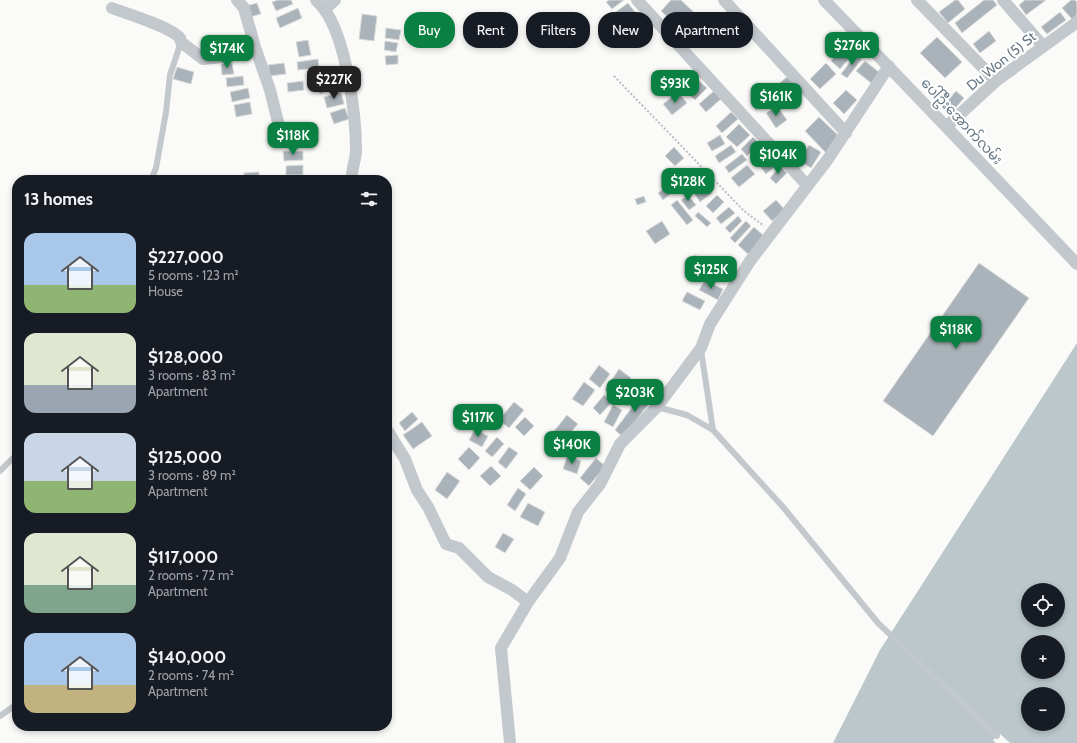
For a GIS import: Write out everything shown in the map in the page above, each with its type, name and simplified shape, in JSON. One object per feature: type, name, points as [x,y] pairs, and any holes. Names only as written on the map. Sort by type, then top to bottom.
[{"type":"street","points":[[237,0],[244,8],[255,47],[270,90],[278,122]]},
{"type":"street","points":[[316,0],[325,9],[342,46],[352,104],[356,151],[352,175]]},
{"type":"street","points":[[325,9],[335,0]]},
{"type":"street","points":[[637,0],[807,185]]},
{"type":"street","points":[[724,0],[846,133]]},
{"type":"street","name":"ပေါ်ဦးအောက်လမ်း","points":[[824,0],[947,126],[1077,264]]},
{"type":"street","points":[[917,0],[996,81]]},
{"type":"street","points":[[1002,0],[1043,46]]},
{"type":"street","points":[[112,8],[165,28],[178,36],[181,42],[203,59],[230,56],[255,47]]},
{"type":"street","name":"Du Won (5) St","points":[[947,126],[996,81],[1077,22]]},
{"type":"street","points":[[510,743],[501,648],[528,602],[560,558],[578,512],[600,484],[620,444],[656,407],[701,348],[710,324],[750,261],[846,133],[889,66]]},
{"type":"street","points":[[392,438],[405,459],[417,490],[428,507],[446,544],[459,548],[488,577],[512,590],[528,602]]},
{"type":"lane","points":[[153,175],[156,168],[166,112],[170,75],[181,42]]},
{"type":"lane","points":[[701,348],[713,430]]},
{"type":"lane","points":[[656,407],[687,415],[713,430],[783,507],[878,623],[997,736]]},
{"type":"lane","points":[[0,471],[12,459]]},
{"type":"lane","points":[[0,716],[12,708]]},
{"type":"path","points":[[614,76],[744,212],[772,231]]},
{"type":"shaded area","points":[[1077,343],[1077,743],[833,743],[880,650]]},
{"type":"pier","points":[[1000,734],[1010,743],[996,743],[993,740]]},
{"type":"building","points":[[278,0],[291,0],[293,4],[276,11],[272,2]]},
{"type":"building","points":[[609,0],[624,0],[612,9],[606,2]]},
{"type":"building","points":[[671,0],[681,0],[694,12],[662,12],[661,11]]},
{"type":"building","points":[[955,0],[958,0],[965,9],[948,23],[939,12]]},
{"type":"building","points":[[984,0],[993,0],[997,5],[962,33],[955,23]]},
{"type":"building","points":[[1025,0],[1046,0],[1026,15],[1019,5]]},
{"type":"building","points":[[1071,0],[1075,0],[1077,2],[1077,15],[1072,19],[1062,8]]},
{"type":"building","points":[[257,3],[261,14],[250,17],[246,6]]},
{"type":"building","points":[[628,3],[635,12],[616,12]]},
{"type":"building","points":[[298,8],[302,18],[280,28],[276,18]]},
{"type":"building","points":[[1060,12],[1066,20],[1047,34],[1041,27]]},
{"type":"building","points":[[362,14],[377,16],[374,41],[359,39]]},
{"type":"building","points":[[386,28],[401,30],[399,40],[385,38]]},
{"type":"building","points":[[989,31],[996,41],[980,53],[973,44]]},
{"type":"building","points":[[937,37],[962,62],[945,78],[920,53]]},
{"type":"building","points":[[308,40],[311,55],[299,57],[296,42]]},
{"type":"building","points":[[385,41],[398,43],[396,52],[384,50]]},
{"type":"building","points":[[843,47],[852,55],[840,69],[831,61]]},
{"type":"building","points":[[856,54],[862,59],[847,78],[841,74]]},
{"type":"building","points":[[398,55],[398,64],[386,65],[385,56]]},
{"type":"building","points":[[318,59],[319,68],[298,70],[297,62]]},
{"type":"building","points":[[865,61],[880,73],[871,83],[856,71]]},
{"type":"building","points":[[232,63],[234,74],[222,75],[221,64]]},
{"type":"building","points":[[284,63],[286,74],[270,76],[268,65]]},
{"type":"building","points":[[826,63],[836,74],[820,89],[810,79]]},
{"type":"building","points":[[177,67],[194,72],[191,84],[173,79]]},
{"type":"building","points":[[331,70],[338,87],[320,94],[314,77]]},
{"type":"building","points":[[789,75],[803,92],[788,105],[774,88]]},
{"type":"building","points":[[243,76],[244,85],[227,87],[226,78]]},
{"type":"building","points":[[697,79],[707,88],[695,100],[685,91]]},
{"type":"building","points":[[303,81],[304,90],[288,92],[287,83]]},
{"type":"building","points":[[248,88],[250,98],[232,102],[230,92]]},
{"type":"building","points":[[767,90],[773,100],[756,110],[751,100]]},
{"type":"building","points":[[846,90],[857,100],[844,114],[833,103]]},
{"type":"building","points":[[714,91],[721,99],[706,112],[699,104]]},
{"type":"building","points":[[956,91],[964,98],[952,112],[944,105]]},
{"type":"building","points":[[341,92],[344,104],[327,108],[324,97]]},
{"type":"building","points":[[678,92],[687,103],[672,115],[663,104]]},
{"type":"building","points":[[250,102],[252,114],[236,117],[234,105]]},
{"type":"building","points":[[777,106],[787,120],[776,128],[766,113]]},
{"type":"building","points":[[345,108],[349,119],[334,124],[330,113]]},
{"type":"building","points":[[731,112],[738,119],[722,133],[716,126]]},
{"type":"building","points":[[819,117],[841,138],[826,153],[805,131]]},
{"type":"building","points":[[739,124],[750,135],[737,147],[726,137]]},
{"type":"building","points":[[720,135],[725,144],[712,151],[707,143]]},
{"type":"building","points":[[753,137],[760,144],[747,156],[741,149]]},
{"type":"building","points":[[763,144],[768,150],[756,160],[751,154]]},
{"type":"building","points":[[731,145],[736,152],[719,163],[715,156]]},
{"type":"building","points":[[809,145],[821,152],[811,168],[799,161]]},
{"type":"building","points":[[674,147],[684,158],[675,166],[665,156]]},
{"type":"building","points":[[283,151],[303,151],[303,160],[284,161]]},
{"type":"building","points":[[742,154],[747,160],[729,173],[725,167]]},
{"type":"building","points":[[771,155],[778,164],[766,174],[759,165]]},
{"type":"building","points":[[303,165],[303,175],[286,175],[286,166]]},
{"type":"building","points":[[747,165],[755,174],[739,187],[731,178]]},
{"type":"building","points":[[780,166],[787,173],[776,184],[770,178]]},
{"type":"building","points":[[259,172],[259,175],[244,175],[244,173]]},
{"type":"building","points":[[699,173],[703,177],[691,190],[686,186]]},
{"type":"building","points":[[673,181],[678,188],[663,200],[658,193]]},
{"type":"building","points":[[705,184],[712,193],[700,202],[694,193]]},
{"type":"building","points":[[688,195],[696,205],[689,210],[681,200]]},
{"type":"building","points":[[717,195],[724,202],[713,213],[706,206]]},
{"type":"building","points":[[644,196],[646,202],[637,205],[635,199]]},
{"type":"building","points":[[677,200],[693,220],[687,225],[671,205]]},
{"type":"building","points":[[776,200],[785,210],[772,221],[763,211]]},
{"type":"building","points":[[729,207],[735,213],[721,224],[716,218]]},
{"type":"building","points":[[698,212],[711,223],[707,227],[695,216]]},
{"type":"building","points":[[738,216],[742,221],[730,233],[725,228]]},
{"type":"building","points":[[662,221],[670,234],[655,244],[646,231]]},
{"type":"building","points":[[746,221],[751,226],[735,243],[730,238]]},
{"type":"building","points":[[754,227],[765,237],[749,255],[738,245]]},
{"type":"building","points":[[695,255],[708,262],[697,280],[684,273]]},
{"type":"building","points":[[979,263],[1029,298],[933,436],[883,401]]},
{"type":"building","points":[[705,280],[723,289],[718,300],[699,290]]},
{"type":"building","points":[[687,292],[705,301],[700,310],[682,301]]},
{"type":"building","points":[[599,365],[610,374],[600,388],[589,379]]},
{"type":"building","points":[[619,369],[631,378],[616,398],[605,390]]},
{"type":"building","points":[[633,381],[642,388],[627,406],[618,400]]},
{"type":"building","points":[[584,382],[595,390],[583,406],[572,399]]},
{"type":"building","points":[[646,389],[655,396],[623,437],[615,430]]},
{"type":"building","points":[[604,395],[612,402],[600,415],[593,408]]},
{"type":"building","points":[[514,402],[524,410],[509,428],[499,420]]},
{"type":"building","points":[[613,405],[622,410],[613,427],[604,422]]},
{"type":"building","points":[[412,412],[418,419],[405,431],[399,423]]},
{"type":"building","points":[[567,415],[578,424],[564,440],[554,431]]},
{"type":"building","points":[[525,417],[534,426],[524,436],[515,427]]},
{"type":"building","points":[[422,422],[432,436],[413,449],[403,435]]},
{"type":"building","points":[[475,429],[488,436],[482,447],[469,440]]},
{"type":"building","points":[[497,437],[504,444],[492,457],[485,451]]},
{"type":"building","points":[[469,447],[480,458],[469,470],[458,459]]},
{"type":"building","points":[[509,447],[518,453],[506,469],[498,462]]},
{"type":"building","points":[[567,456],[581,461],[577,474],[563,469]]},
{"type":"building","points":[[596,458],[605,466],[589,486],[580,478]]},
{"type":"building","points":[[491,466],[501,476],[490,486],[480,476]]},
{"type":"building","points":[[534,467],[543,476],[530,490],[520,481]]},
{"type":"building","points":[[447,472],[460,481],[447,499],[435,490]]},
{"type":"building","points":[[518,488],[526,494],[515,511],[507,505]]},
{"type":"building","points":[[528,503],[545,512],[538,526],[520,517]]},
{"type":"building","points":[[503,533],[514,539],[505,553],[495,547]]}]
